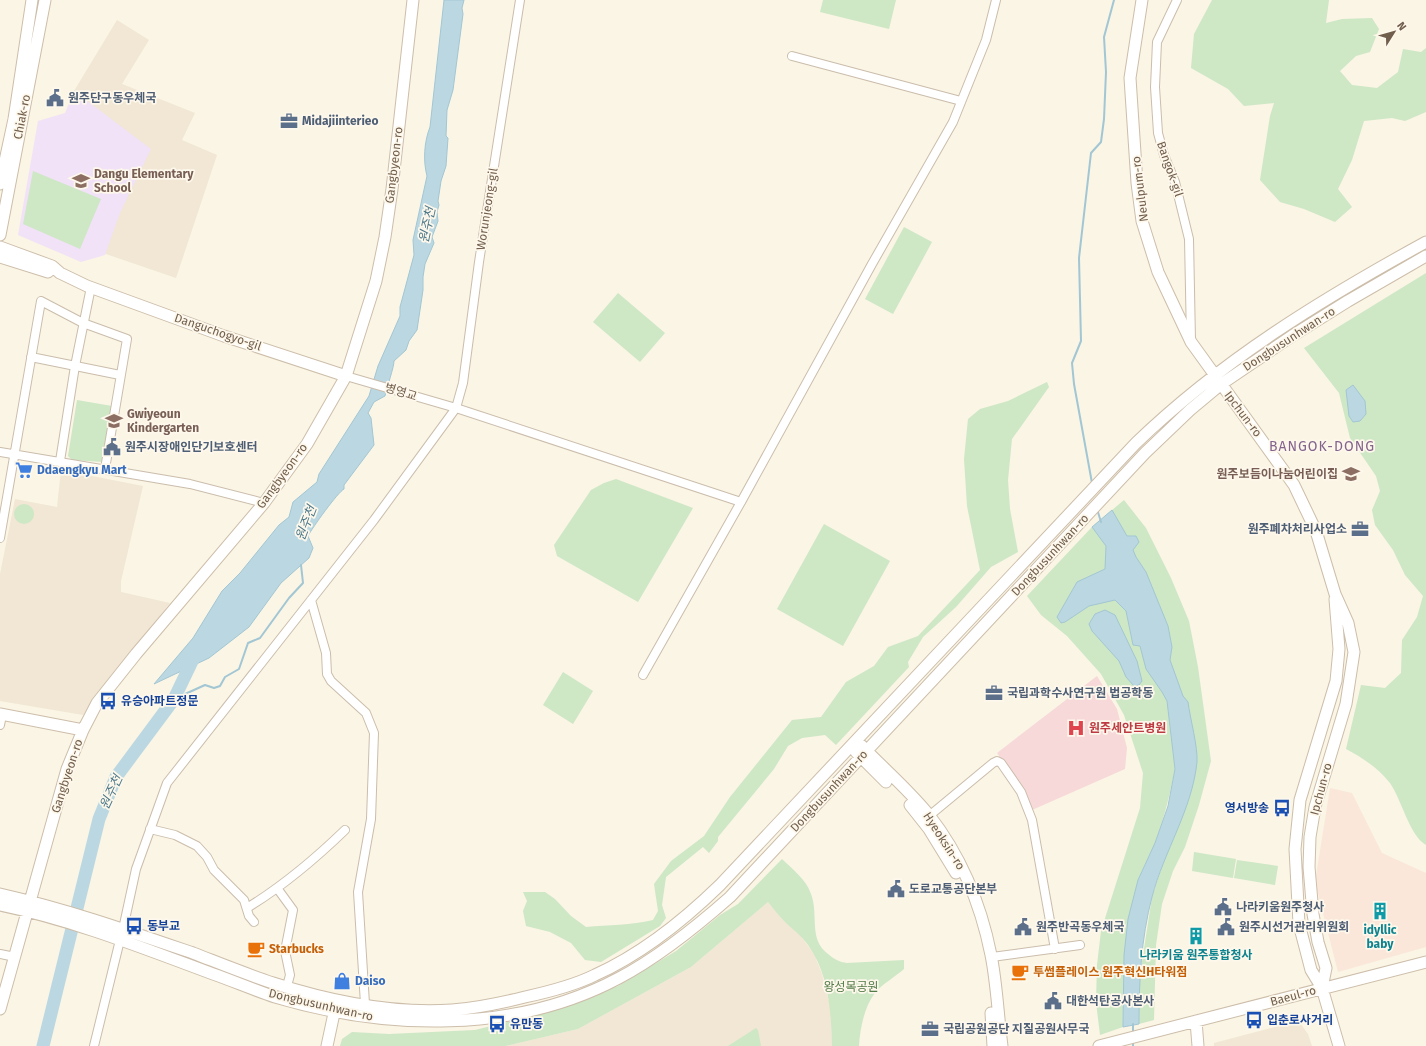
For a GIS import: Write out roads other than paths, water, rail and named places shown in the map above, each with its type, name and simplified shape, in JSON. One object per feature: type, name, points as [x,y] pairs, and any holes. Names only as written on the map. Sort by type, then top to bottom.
[{"type":"street","name":"Chiak-ro","points":[[0,184],[14,118],[32,0]]},
{"type":"street","name":"Chiak-ro","points":[[0,235],[45,0]]},
{"type":"street","name":"Gangbyeon-ro","points":[[0,1009],[2,997],[32,907],[67,769],[83,730],[97,704],[136,654],[264,503],[307,444],[351,377],[376,281],[385,237],[392,189],[413,0]]},
{"type":"street","name":"Worunjeong-gil","points":[[456,408],[464,376],[479,262],[520,0]]},
{"type":"street","points":[[643,675],[741,502],[856,292],[953,122],[986,40],[996,0]]},
{"type":"street","name":"Neulpum-ro","points":[[1142,0],[1130,78],[1137,183],[1142,221],[1158,272],[1191,342],[1220,385]]},
{"type":"street","name":"Bangok-gil","points":[[1177,0],[1157,42],[1155,86],[1158,133],[1164,155],[1180,198],[1189,239],[1191,342]]},
{"type":"street","points":[[792,56],[961,101]]},
{"type":"street","name":"Dongbusunhwan-ro","points":[[32,907],[275,996],[336,1005],[366,1004],[423,1010],[452,1010],[488,1005],[552,990],[594,976],[648,945],[709,896],[1162,418],[1213,375],[1285,324],[1377,268],[1426,242]]},
{"type":"street","name":"Danguchogyo-gil","points":[[0,247],[52,266],[60,273],[91,287],[224,336],[351,377]]},
{"type":"street","name":"Dongbusunhwan-ro","points":[[32,907],[119,927],[287,986],[336,1005],[354,1015],[404,1020],[452,1021],[490,1017],[559,1003],[619,978],[663,951],[730,897],[1112,488],[1171,428],[1220,385],[1292,336],[1426,256]]},
{"type":"street","name":"Danguchogyo-gil","points":[[0,257],[51,273],[60,273]]},
{"type":"street","points":[[1377,268],[1384,280]]},
{"type":"street","points":[[60,461],[75,366],[91,287]]},
{"type":"street","points":[[0,538],[16,455],[41,301],[83,323],[127,339],[104,469]]},
{"type":"street","points":[[31,357],[120,375]]},
{"type":"street","name":"병영교","points":[[351,377],[456,408]]},
{"type":"street","name":"Ipchun-ro","points":[[1220,385],[1247,418],[1294,485],[1316,531],[1334,594],[1348,623],[1354,652],[1346,704],[1315,808],[1310,837],[1309,867],[1313,914],[1318,942],[1326,968],[1322,988]]},
{"type":"street","points":[[94,1046],[119,927],[136,869],[167,783],[374,520],[456,408],[741,502]]},
{"type":"street","points":[[0,452],[190,484],[264,503]]},
{"type":"street","name":"Ipchun-ro","points":[[1334,594],[1335,620],[1339,648],[1336,681],[1300,800],[1295,849],[1298,924],[1311,970],[1322,988],[1339,1046]]},
{"type":"street","points":[[311,600],[326,652],[326,674],[331,681],[366,713],[374,733],[371,820],[358,892],[366,1004]]},
{"type":"street","points":[[1,718],[83,730]]},
{"type":"street","points":[[853,743],[863,754]]},
{"type":"street","name":"Hyeoksin-ro","points":[[863,754],[929,816],[952,852],[966,878],[980,908],[1002,1046]]},
{"type":"street","name":"Hyeoksin-ro","points":[[863,754],[910,804],[938,842],[955,870],[973,911],[989,957],[993,1046]]},
{"type":"street","points":[[929,816],[993,763],[997,761],[1001,763],[1021,792],[1032,820],[1055,949]]},
{"type":"street","points":[[150,829],[175,835],[197,846],[207,857],[214,870],[244,900],[249,916],[254,922]]},
{"type":"street","points":[[247,908],[277,888],[308,864],[345,830]]},
{"type":"street","points":[[277,888],[293,910],[285,951],[290,975],[287,986]]},
{"type":"street","points":[[0,894],[32,907]]},
{"type":"street","points":[[0,905],[32,907]]},
{"type":"street","points":[[989,957],[1080,945]]},
{"type":"street","points":[[0,954],[15,957]]},
{"type":"street","name":"Baeul-ro","points":[[1099,1046],[1426,962]]},
{"type":"street","points":[[327,1046],[336,1005]]},
{"type":"street","points":[[1196,1021],[1198,1046]]},
{"type":"water","points":[[444,0],[464,0],[453,90],[447,110],[446,136],[448,138],[446,166],[441,181],[438,201],[438,221],[432,237],[434,243],[425,264],[417,330],[409,341],[406,350],[394,361],[385,396],[374,402],[368,413],[371,418],[374,445],[344,485],[344,489],[331,503],[308,536],[313,548],[309,558],[281,583],[249,627],[209,658],[154,684],[193,638],[222,591],[240,573],[279,525],[289,517],[293,502],[317,482],[319,474],[369,396],[378,366],[400,316],[400,307],[414,255],[413,240],[427,176],[425,164],[425,145],[430,127]]},
{"type":"water","points":[[1353,385],[1365,401],[1366,414],[1360,421],[1353,422],[1349,416],[1346,390]]},
{"type":"water","points":[[1112,510],[1127,536],[1136,536],[1139,542],[1133,550],[1146,572],[1168,626],[1172,647],[1170,660],[1183,696],[1188,702],[1197,756],[1190,797],[1163,863],[1148,913],[1141,960],[1139,1024],[1123,1027],[1124,955],[1128,919],[1138,880],[1155,843],[1168,806],[1175,769],[1167,701],[1146,669],[1140,646],[1133,645],[1126,611],[1115,600],[1089,606],[1065,622],[1061,623],[1057,617],[1077,582],[1105,569],[1106,546],[1092,527]]},
{"type":"water","points":[[1105,610],[1115,615],[1137,661],[1142,681],[1139,685],[1134,686],[1126,677],[1119,661],[1092,631],[1089,624],[1095,614]]},
{"type":"waterway","points":[[1092,483],[1074,384],[1072,363],[1081,341],[1079,258],[1091,153],[1101,142],[1104,119],[1106,72],[1104,37],[1114,0]]},
{"type":"waterway","points":[[1097,509],[1101,522]]},
{"type":"waterway","points":[[174,699],[205,685],[214,688],[220,686],[225,677],[239,669],[248,643],[260,638],[289,598],[303,583],[301,565]]},
{"type":"waterway","name":"원주천","points":[[43,1046],[99,819],[116,777],[174,699],[196,653]]},
{"type":"waterway","points":[[1133,1024],[1133,1034]]},
{"type":"waterway","points":[[1133,1040],[1133,1046]]},
{"type":"place","name":"원주단구동우체국","points":[[55,98]]},
{"type":"place","name":"Midajiinterieo","points":[[289,121]]},
{"type":"place","name":"Dangu Elementary School","points":[[81,181]]},
{"type":"place","name":"Gwiyeoun Kindergarten","points":[[114,421]]},
{"type":"place","name":"원주시장애인단기보호센터","points":[[112,447]]},
{"type":"place","name":"Ddaengkyu Mart","points":[[24,470]]},
{"type":"place","name":"원주보듬이나눔어린이집","points":[[1351,474]]},
{"type":"place","name":"원주폐차처리사업소","points":[[1360,529]]},
{"type":"place","name":"국립과학수사연구원 법공학동","points":[[994,693]]},
{"type":"place","name":"유승아파트정문","points":[[108,701]]},
{"type":"place","name":"원주세안트병원","points":[[1076,728]]},
{"type":"place","name":"영서방송","points":[[1282,808]]},
{"type":"place","name":"도로교통공단본부","points":[[896,889]]},
{"type":"place","name":"나라키움원주청사","points":[[1223,907]]},
{"type":"place","name":"idyllic baby","points":[[1380,911]]},
{"type":"place","name":"동부교","points":[[134,926]]},
{"type":"place","name":"원주반곡동우체국","points":[[1023,927]]},
{"type":"place","name":"원주시선거관리위원회","points":[[1226,927]]},
{"type":"place","name":"나라키움 원주통합청사","points":[[1196,936]]},
{"type":"place","name":"Starbucks","points":[[256,949]]},
{"type":"place","name":"투썸플레이스 원주혁신H타워점","points":[[1020,972]]},
{"type":"place","name":"Daiso","points":[[342,981]]},
{"type":"place","name":"대한석탄공사본사","points":[[1053,1001]]},
{"type":"place","name":"입춘로사거리","points":[[1254,1020]]},
{"type":"place","name":"유만동","points":[[497,1024]]},
{"type":"place","name":"국립공원공단 지질공원사무국","points":[[930,1029]]},
{"type":"district","name":"BANGOK-DONG","points":[[1322,446]]},
{"type":"park label","name":"왕성목공원","points":[[851,987]]}]
